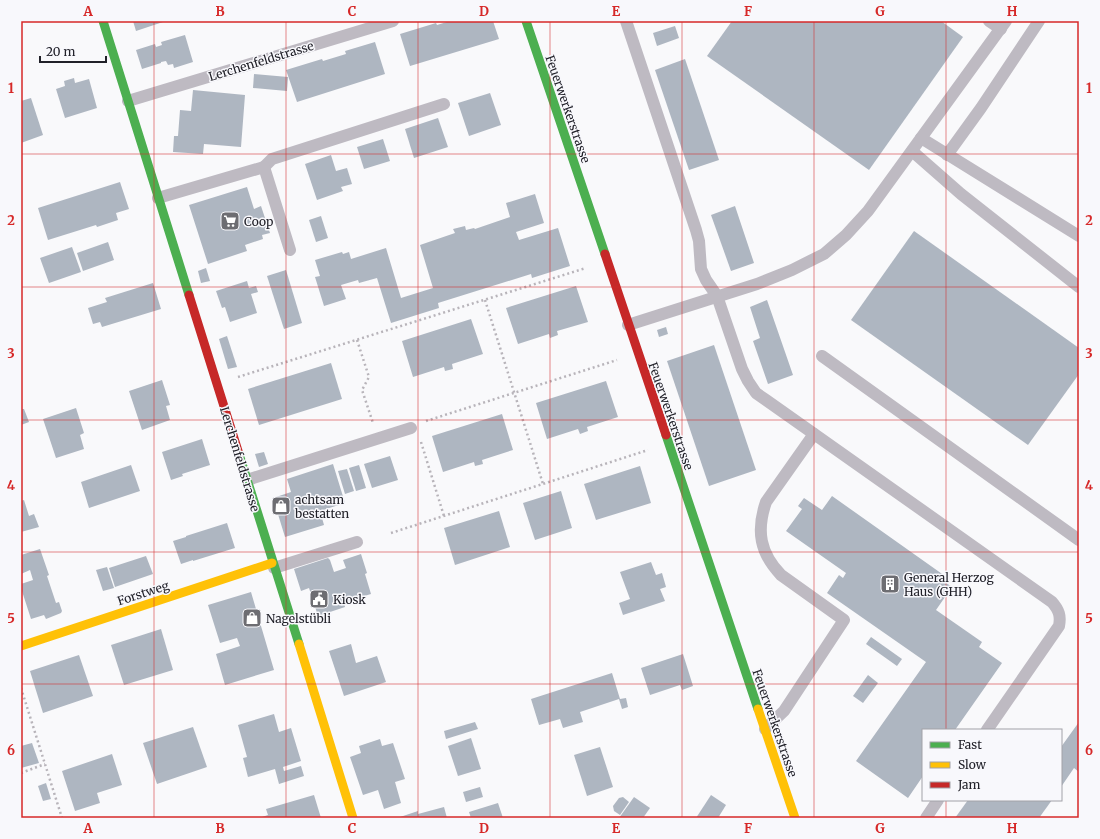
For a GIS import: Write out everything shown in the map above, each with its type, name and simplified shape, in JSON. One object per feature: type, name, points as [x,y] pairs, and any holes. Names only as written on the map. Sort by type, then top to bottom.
[{"type":"street","name":"Lerchenfeldstrasse","points":[[103,21],[353,818]]},
{"type":"street","name":"Feuerwerkerstrasse","points":[[526,21],[795,818]]},
{"type":"street","name":"Forstweg","points":[[21,646],[273,566]]},
{"type":"lane","name":"Lerchenfeldstrasse","points":[[128,101],[394,21]]},
{"type":"lane","points":[[626,21],[696,230],[699,240],[701,268],[706,280],[717,296],[742,369],[756,393],[1057,607],[1060,620],[1059,626],[988,729]]},
{"type":"lane","points":[[628,325],[757,284],[792,270],[824,254],[846,235],[868,212],[1003,25],[989,21]]},
{"type":"lane","points":[[947,155],[982,108],[1039,21]]},
{"type":"lane","points":[[158,198],[264,167],[272,159],[444,104]]},
{"type":"lane","points":[[921,138],[1079,236]]},
{"type":"lane","points":[[912,151],[961,194],[1079,287]]},
{"type":"lane","points":[[264,167],[290,250]]},
{"type":"lane","points":[[822,356],[1079,540]]},
{"type":"lane","points":[[247,480],[378,439],[414,426]]},
{"type":"lane","points":[[764,729],[784,711],[844,620],[781,575],[772,566],[765,554],[761,542],[760,529],[766,502],[814,434]]},
{"type":"lane","points":[[273,566],[357,542]]},
{"type":"lane","points":[[926,818],[937,801]]},
{"type":"path","points":[[217,384],[607,261]]},
{"type":"path","points":[[485,300],[543,484]]},
{"type":"path","points":[[357,340],[369,377],[362,390],[378,439]]},
{"type":"path","points":[[444,516],[414,426],[638,353]]},
{"type":"path","points":[[391,533],[668,443]]},
{"type":"path","points":[[21,688],[62,818]]},
{"type":"path","points":[[21,773],[45,764]]},
{"type":"building","points":[[133,21],[166,21],[136,31]]},
{"type":"building","points":[[450,21],[493,21],[499,39],[410,66],[400,34],[436,23],[437,25]]},
{"type":"building","points":[[732,21],[941,21],[963,37],[869,170],[707,56]]},
{"type":"building","points":[[675,26],[679,38],[657,46],[653,33]]},
{"type":"building","points":[[185,35],[193,62],[174,68],[173,64],[168,65],[166,61],[142,69],[136,50],[155,44],[156,47],[162,45],[161,42]]},
{"type":"building","points":[[375,42],[385,74],[297,102],[286,70],[322,59],[323,61],[346,54],[345,51]]},
{"type":"building","points":[[685,59],[719,160],[689,170],[655,70]]},
{"type":"building","points":[[254,74],[288,77],[287,91],[253,88]]},
{"type":"building","points":[[74,78],[75,83],[89,79],[97,108],[65,118],[56,89],[65,86],[64,81]]},
{"type":"building","points":[[193,90],[245,95],[241,147],[204,144],[203,154],[173,152],[174,136],[178,136],[180,110],[191,111]]},
{"type":"building","points":[[490,93],[501,125],[469,136],[458,103]]},
{"type":"building","points":[[31,98],[43,135],[21,143],[21,101]]},
{"type":"building","points":[[438,118],[448,147],[414,158],[405,129]]},
{"type":"building","points":[[383,139],[390,161],[364,169],[357,147]]},
{"type":"building","points":[[331,155],[336,171],[347,168],[352,184],[341,187],[343,191],[317,200],[305,164]]},
{"type":"building","points":[[120,182],[129,209],[116,213],[118,220],[97,227],[96,225],[48,240],[38,208]]},
{"type":"building","name":"Coop","points":[[247,187],[254,209],[261,206],[270,233],[262,235],[263,239],[245,245],[247,251],[208,264],[189,205]]},
{"type":"building","points":[[535,194],[544,223],[516,232],[519,240],[558,228],[570,266],[532,278],[531,274],[438,303],[439,308],[391,323],[377,278],[359,283],[358,280],[341,285],[346,299],[324,306],[315,277],[320,276],[315,260],[342,252],[343,254],[349,252],[351,259],[386,248],[401,298],[433,288],[420,245],[455,233],[453,229],[465,226],[466,230],[475,229],[510,217],[506,203]]},
{"type":"building","points":[[735,206],[754,263],[731,271],[711,215]]},
{"type":"building","points":[[321,216],[328,238],[316,242],[309,220]]},
{"type":"building","points":[[914,231],[1079,348],[1079,374],[1028,445],[851,320]]},
{"type":"building","points":[[108,242],[114,260],[83,271],[77,253]]},
{"type":"building","points":[[72,247],[81,272],[49,283],[40,258]]},
{"type":"building","points":[[206,268],[210,281],[201,283],[198,271]]},
{"type":"building","points":[[286,270],[302,323],[284,329],[267,276]]},
{"type":"building","points":[[247,281],[249,288],[256,286],[258,292],[251,294],[257,313],[230,322],[225,307],[222,308],[216,291]]},
{"type":"building","points":[[153,283],[161,309],[102,327],[100,322],[93,324],[88,308],[107,302],[105,298]]},
{"type":"building","points":[[576,286],[588,322],[557,331],[558,335],[550,338],[549,334],[518,344],[506,308]]},
{"type":"building","points":[[767,300],[793,375],[768,384],[753,341],[760,338],[750,307]]},
{"type":"building","points":[[471,319],[483,354],[452,364],[453,369],[445,371],[444,367],[413,377],[402,341]]},
{"type":"building","points":[[666,327],[668,334],[659,337],[657,330]]},
{"type":"building","points":[[227,336],[237,367],[228,369],[219,339]]},
{"type":"building","points":[[714,345],[756,470],[709,486],[667,361]]},
{"type":"building","points":[[331,363],[342,399],[259,425],[248,389]]},
{"type":"building","points":[[162,380],[170,405],[166,406],[170,420],[142,430],[129,391]]},
{"type":"building","points":[[606,381],[618,417],[587,427],[588,431],[580,434],[578,429],[547,439],[536,403]]},
{"type":"building","points":[[76,408],[84,433],[80,435],[84,449],[56,458],[43,419]]},
{"type":"building","points":[[21,409],[24,409],[29,422],[21,425]]},
{"type":"building","points":[[502,414],[513,450],[482,460],[483,464],[475,466],[474,462],[443,472],[432,436]]},
{"type":"building","points":[[202,439],[210,465],[182,474],[183,476],[171,480],[162,452]]},
{"type":"building","points":[[264,452],[268,464],[259,467],[255,454]]},
{"type":"building","points":[[390,456],[398,480],[372,488],[364,464]]},
{"type":"building","points":[[333,464],[345,503],[320,511],[324,525],[285,537],[273,498],[291,492],[287,479]]},
{"type":"building","points":[[131,465],[140,491],[89,508],[81,482]]},
{"type":"building","points":[[359,465],[366,488],[356,491],[349,468]]},
{"type":"building","points":[[640,466],[651,503],[596,520],[584,484]]},
{"type":"building","points":[[347,469],[354,491],[345,494],[338,471]]},
{"type":"building","points":[[561,491],[572,528],[535,540],[523,503]]},
{"type":"building","name":"General Herzog Haus (GHH)","points":[[832,496],[945,576],[942,580],[952,587],[936,610],[982,642],[979,647],[1002,663],[956,729],[922,729],[922,777],[908,798],[856,761],[926,662],[827,593],[839,575],[843,578],[846,573],[786,531],[802,509],[798,506],[804,498],[822,510]]},
{"type":"building","points":[[24,500],[29,516],[34,514],[39,527],[21,532],[21,501]]},
{"type":"building","points":[[499,511],[510,547],[455,565],[444,528]]},
{"type":"building","points":[[227,523],[235,548],[181,564],[173,541]]},
{"type":"building","points":[[40,549],[49,575],[47,576],[56,603],[59,602],[62,611],[61,613],[46,619],[44,615],[31,619],[21,584],[33,580],[30,570],[21,574],[21,555]]},
{"type":"building","points":[[361,554],[367,573],[365,574],[371,594],[344,602],[345,607],[318,616],[309,588],[301,591],[294,569],[328,558],[334,572],[346,568],[343,560]]},
{"type":"building","points":[[146,556],[153,574],[115,587],[109,568]]},
{"type":"building","points":[[651,562],[656,575],[662,573],[666,587],[660,589],[665,601],[623,615],[619,603],[630,599],[620,572]]},
{"type":"building","points":[[107,567],[114,588],[103,591],[96,570]]},
{"type":"building","points":[[251,592],[274,670],[225,685],[216,654],[240,646],[237,638],[220,643],[208,605]]},
{"type":"building","points":[[161,629],[173,670],[124,685],[111,645]]},
{"type":"building","points":[[871,637],[902,659],[897,666],[866,644]]},
{"type":"building","points":[[351,644],[356,663],[377,656],[386,682],[344,696],[329,651]]},
{"type":"building","points":[[683,654],[693,686],[682,690],[680,685],[650,695],[641,668]]},
{"type":"building","points":[[79,655],[93,696],[43,713],[30,671]]},
{"type":"building","points":[[612,673],[620,699],[626,698],[628,707],[622,709],[619,699],[580,712],[583,722],[563,728],[560,719],[539,725],[531,699]]},
{"type":"building","points":[[868,675],[878,683],[863,703],[853,696]]},
{"type":"building","points":[[274,714],[279,732],[291,728],[301,761],[283,767],[284,771],[301,766],[304,776],[279,784],[275,769],[248,777],[243,758],[247,757],[238,725]]},
{"type":"building","points":[[475,722],[478,729],[446,739],[444,731]]},
{"type":"building","points":[[1079,722],[1079,772],[1074,768],[1062,786],[1062,746]]},
{"type":"building","points":[[193,727],[207,767],[157,784],[143,743]]},
{"type":"building","points":[[471,738],[481,769],[458,776],[448,746]]},
{"type":"building","points":[[380,739],[382,746],[393,743],[405,779],[395,782],[401,803],[384,809],[378,790],[363,795],[350,757],[361,753],[359,746]]},
{"type":"building","points":[[32,743],[39,763],[21,768],[21,746]]},
{"type":"building","points":[[600,747],[613,787],[587,796],[574,755]]},
{"type":"building","points":[[112,754],[122,785],[97,793],[100,803],[75,811],[62,771]]},
{"type":"building","points":[[46,783],[51,799],[43,801],[38,786]]},
{"type":"building","points":[[480,787],[483,797],[466,802],[463,792]]},
{"type":"building","points":[[314,795],[321,818],[259,818],[268,815],[266,809]]},
{"type":"building","points":[[711,795],[726,805],[718,818],[696,818]]},
{"type":"building","points":[[623,797],[629,802],[620,815],[614,811],[613,806],[619,798]]},
{"type":"building","points":[[634,797],[650,808],[643,818],[619,818]]},
{"type":"building","points":[[967,801],[1051,801],[1039,818],[955,818]]},
{"type":"building","points":[[498,803],[503,818],[471,818],[469,812]]},
{"type":"building","points":[[444,807],[447,818],[397,818],[418,811],[418,814]]},
{"type":"traffic: fast","points":[[103,21],[189,295]]},
{"type":"traffic: fast","points":[[526,21],[605,254]]},
{"type":"traffic: fast","points":[[666,435],[758,709]]},
{"type":"traffic: fast","points":[[239,454],[299,644]]},
{"type":"traffic: slow","points":[[21,646],[272,563]]},
{"type":"traffic: slow","points":[[299,644],[353,818]]},
{"type":"traffic: slow","points":[[758,709],[795,818]]},
{"type":"traffic: jam","points":[[605,254],[666,435]]},
{"type":"traffic: jam","points":[[189,295],[239,454]]},
{"type":"place","name":"Coop","points":[[230,221]]},
{"type":"place","name":"achtsam bestatten","points":[[281,506]]},
{"type":"place","name":"General Herzog Haus (GHH)","points":[[890,584]]},
{"type":"place","name":"Kiosk","points":[[319,599]]},
{"type":"place","name":"Nagelstübli","points":[[252,618]]}]
